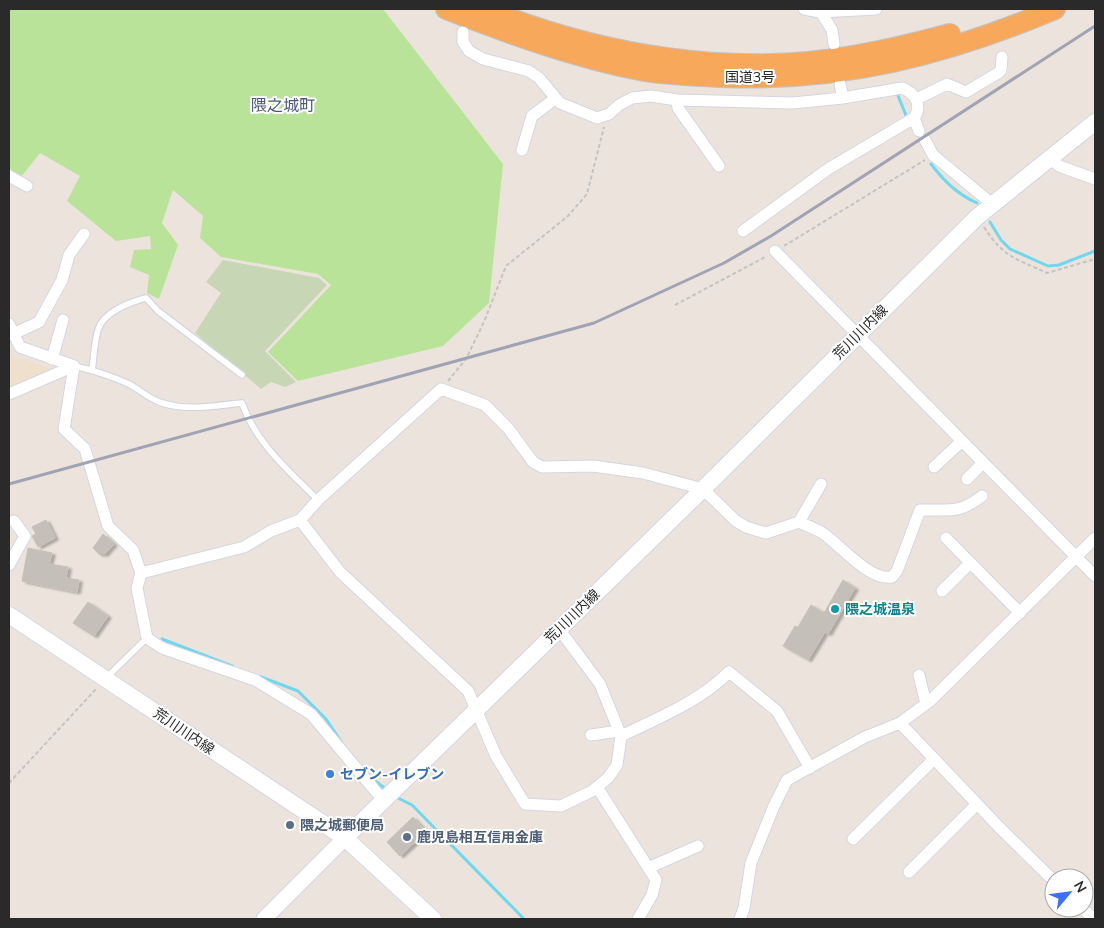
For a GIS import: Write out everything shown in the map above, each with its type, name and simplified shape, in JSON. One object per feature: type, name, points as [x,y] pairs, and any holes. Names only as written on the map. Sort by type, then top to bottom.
[{"type":"highway","name":"国道3号","points":[[446,9],[512,21],[588,43],[650,56],[706,63],[755,64],[822,59],[873,52],[956,32],[1020,9]]},
{"type":"highway","name":"国道3号","points":[[485,9],[586,58],[646,71],[758,78],[856,70],[908,60],[1005,30],[1055,9]]},
{"type":"main road","name":"荒川川内線","points":[[9,615],[345,838],[703,489],[976,217],[991,203],[1095,122]]},
{"type":"main road","points":[[345,838],[433,919]]},
{"type":"street","points":[[804,9],[876,9]]},
{"type":"street","points":[[819,10],[832,30],[834,44]]},
{"type":"street","points":[[463,32],[463,42],[469,51],[482,59],[530,71],[539,78],[560,103],[597,118],[602,117],[632,98],[651,96],[677,100],[792,102],[842,98],[902,88],[911,92],[917,99],[918,113],[914,118],[828,169],[744,231]]},
{"type":"street","points":[[917,99],[947,84],[966,92],[998,73],[1002,57]]},
{"type":"street","points":[[840,84],[842,98]]},
{"type":"street","points":[[522,150],[532,116],[556,98]]},
{"type":"street","points":[[677,100],[678,108],[718,166]]},
{"type":"street","points":[[914,118],[933,155],[991,203]]},
{"type":"street","points":[[1049,158],[1059,166],[1095,179]]},
{"type":"street","points":[[9,176],[27,186]]},
{"type":"street","points":[[74,366],[20,347],[11,329],[39,322],[62,280],[69,255],[84,234]]},
{"type":"street","points":[[776,251],[1095,576]]},
{"type":"street","points":[[52,358],[63,320]]},
{"type":"street","points":[[9,394],[74,366]]},
{"type":"street","points":[[74,366],[64,429],[85,449],[108,526],[133,550],[141,573],[137,588],[147,638],[162,648],[255,680],[311,714],[388,796]]},
{"type":"street","points":[[141,573],[244,547],[271,531],[300,520],[318,500],[441,389],[485,405],[508,428],[533,462],[542,467],[593,466],[635,472],[703,489],[736,521],[746,527],[766,533],[799,522],[821,484]]},
{"type":"street","points":[[934,468],[962,441]]},
{"type":"street","points":[[967,479],[983,463]]},
{"type":"street","points":[[799,522],[822,532],[871,572],[884,578],[892,577],[897,571],[920,510],[952,510],[968,507],[982,496]]},
{"type":"street","points":[[300,520],[340,572],[468,691],[496,756],[525,804],[561,806],[597,787],[608,778],[617,765],[620,734],[600,684],[559,629]]},
{"type":"street","points":[[9,565],[25,536],[14,521]]},
{"type":"street","points":[[946,538],[1020,613]]},
{"type":"street","points":[[740,919],[744,908],[750,863],[787,780],[865,737],[900,723],[926,704],[1095,538]]},
{"type":"street","points":[[942,591],[970,563]]},
{"type":"street","points":[[591,735],[620,734],[671,712],[714,687],[730,672],[777,711],[810,768]]},
{"type":"street","points":[[919,674],[926,704]]},
{"type":"street","points":[[900,723],[1044,871]]},
{"type":"street","points":[[853,838],[934,759]]},
{"type":"street","points":[[597,787],[656,880],[652,895],[638,919]]},
{"type":"street","points":[[909,872],[977,804]]},
{"type":"street","points":[[264,919],[345,838]]},
{"type":"street","points":[[648,868],[698,846]]},
{"type":"lane","points":[[92,370],[98,328],[107,318],[129,303],[146,298],[158,311],[242,375]]},
{"type":"lane","points":[[74,366],[92,370],[131,385],[146,396],[161,403],[198,408],[242,403],[247,418],[267,450],[318,500]]},
{"type":"lane","points":[[105,678],[147,638]]},
{"type":"path","points":[[441,389],[466,359],[484,322],[506,266],[568,216],[587,194],[604,129],[602,117]]},
{"type":"path","points":[[675,305],[776,251],[933,155]]},
{"type":"path","points":[[976,217],[996,246],[1004,253],[1047,273],[1095,259]]},
{"type":"path","points":[[9,783],[105,678]]},
{"type":"shaded area","points":[[9,349],[12,356],[51,368],[50,373],[9,391]]},
{"type":"green space","points":[[9,9],[383,9],[503,164],[489,303],[443,346],[298,381],[268,352],[331,285],[318,274],[221,257],[200,238],[203,216],[173,190],[162,223],[178,245],[159,299],[147,293],[149,275],[130,267],[134,250],[151,249],[150,236],[116,241],[67,201],[80,176],[40,153],[21,177],[9,168]]},
{"type":"green space","points":[[223,260],[319,278],[327,285],[265,351],[296,382],[285,387],[271,382],[261,389],[195,333],[221,293],[206,282]]},
{"type":"building","points":[[46,520],[55,538],[38,547],[32,536],[36,534],[32,527]]},
{"type":"building","points":[[103,534],[114,544],[104,555],[102,553],[100,555],[93,548]]},
{"type":"building","points":[[28,548],[52,553],[49,564],[68,567],[66,578],[79,580],[77,592],[22,581]]},
{"type":"building","points":[[843,580],[855,588],[828,634],[825,632],[808,660],[783,646],[795,626],[798,627],[811,605],[824,613]]},
{"type":"building","points":[[88,602],[108,616],[94,636],[73,623]]},
{"type":"building","name":"鹿児島相互信用金庫","points":[[413,817],[426,832],[400,856],[387,842]]},
{"type":"waterway","points":[[897,93],[907,118]]},
{"type":"waterway","points":[[931,164],[951,187],[977,203]]},
{"type":"waterway","points":[[990,222],[1001,240],[1010,249],[1048,266],[1059,265],[1095,251]]},
{"type":"waterway","points":[[162,639],[232,666]]},
{"type":"waterway","points":[[261,677],[298,691],[326,719],[342,743]]},
{"type":"waterway","points":[[374,780],[387,790]]},
{"type":"waterway","points":[[396,797],[412,805],[524,919]]},
{"type":"railway","points":[[9,484],[594,323],[724,263],[771,236],[1095,26]]},
{"type":"place","name":"隈之城温泉","points":[[835,609]]},
{"type":"place","name":"セブン-イレブン","points":[[330,774]]},
{"type":"place","name":"隈之城郵便局","points":[[290,825]]},
{"type":"place","name":"鹿児島相互信用金庫","points":[[407,837]]},
{"type":"district","name":"隈之城町","points":[[283,105]]}]
